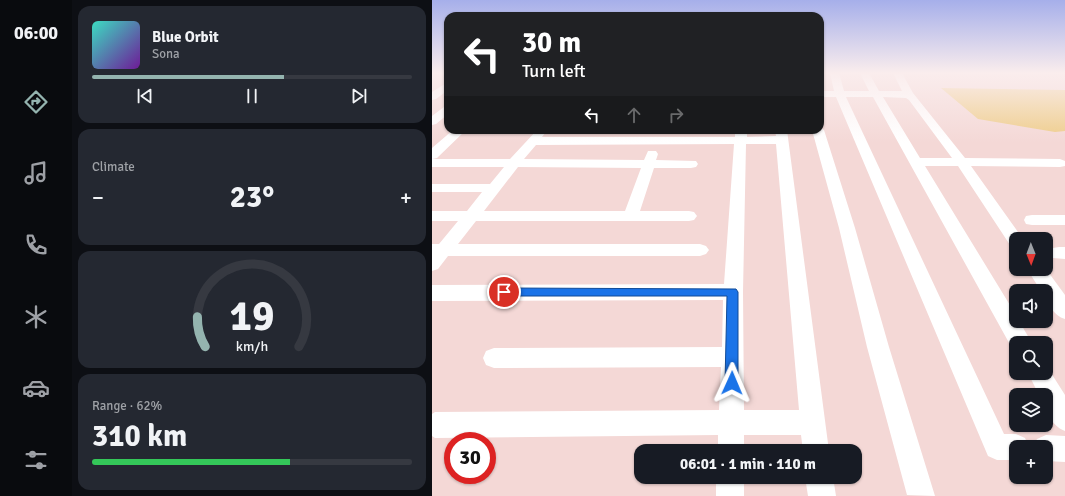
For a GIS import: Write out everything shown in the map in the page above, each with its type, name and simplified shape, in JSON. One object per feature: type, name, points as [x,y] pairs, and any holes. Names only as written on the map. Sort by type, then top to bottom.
[{"type":"street","points":[[841,96],[996,447],[1009,447]]},
{"type":"street","points":[[877,96],[1017,336]]},
{"type":"street","points":[[911,96],[962,163],[1010,232]]},
{"type":"street","points":[[432,122],[444,112]]},
{"type":"street","points":[[432,155],[456,134]]},
{"type":"street","points":[[819,134],[847,228],[878,347],[922,495]]},
{"type":"street","points":[[631,216],[659,135]]},
{"type":"street","points":[[730,444],[733,292],[740,135]]},
{"type":"street","points":[[432,264],[438,250],[470,216],[537,136],[781,135],[815,444]]},
{"type":"street","points":[[917,162],[1063,165]]},
{"type":"street","points":[[432,163],[691,164]]},
{"type":"street","points":[[432,188],[494,188]]},
{"type":"street","points":[[432,216],[689,216]]},
{"type":"street","points":[[1032,220],[1065,220]]},
{"type":"street","points":[[438,250],[700,250]]},
{"type":"street","points":[[1041,276],[1065,311]]},
{"type":"street","points":[[432,293],[733,292]]},
{"type":"street","points":[[494,358],[732,357]]},
{"type":"street","points":[[1042,380],[1065,419]]},
{"type":"street","points":[[436,425],[813,422]]},
{"type":"street","points":[[1053,448],[1065,448]]},
{"type":"street","points":[[730,484],[730,496]]},
{"type":"street","points":[[820,484],[822,496]]},
{"type":"shaded area","points":[[951,96],[1065,96],[1065,131],[1055,132],[978,119]]},
{"type":"route","points":[[504,292],[733,292],[732,383]]}]
